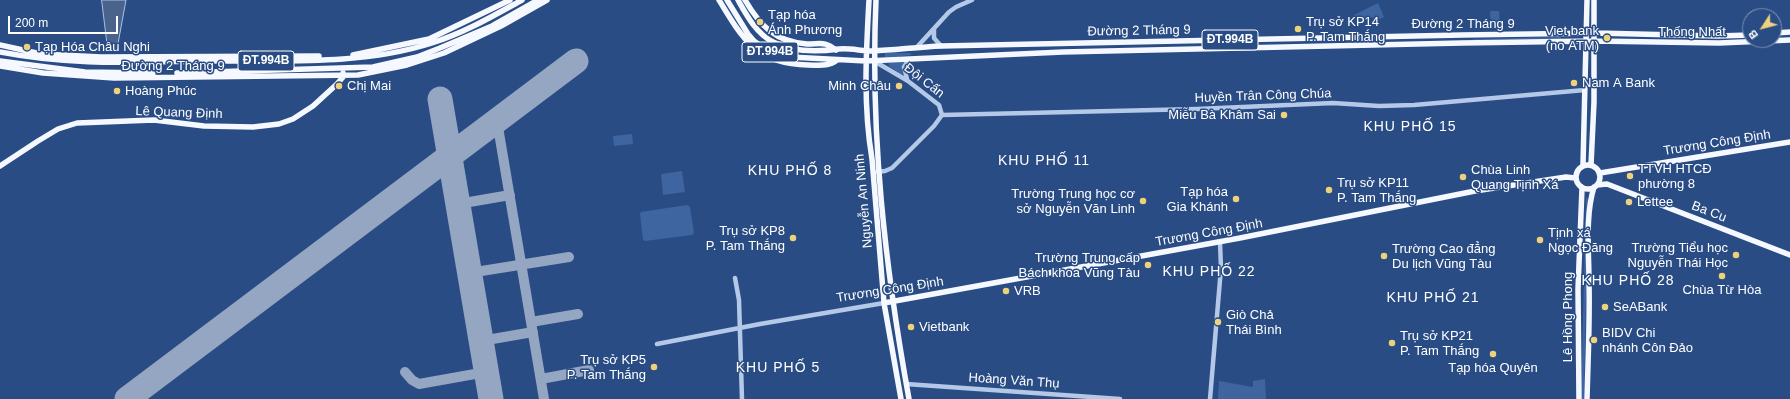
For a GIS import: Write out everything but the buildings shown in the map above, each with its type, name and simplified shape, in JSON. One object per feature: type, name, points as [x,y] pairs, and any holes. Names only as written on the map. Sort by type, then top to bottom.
[{"type":"main road","name":"Đường 2 Tháng 9","points":[[102,60],[351,55],[429,39],[475,19],[510,0]]},
{"type":"main road","name":"Đường 2 Tháng 9","points":[[0,52],[102,60],[276,61],[357,58],[387,54],[432,43],[455,34],[522,0]]},
{"type":"main road","name":"Đường 2 Tháng 9","points":[[0,60],[106,75],[252,72],[373,67],[417,57],[440,48],[492,26],[538,0]]},
{"type":"main road","name":"Đường 2 Tháng 9","points":[[0,66],[44,74],[358,74],[386,70],[428,59],[495,29],[547,0]]},
{"type":"main road","name":"Đường 2 Tháng 9","points":[[720,0],[743,39],[753,48],[772,59],[788,64],[827,66],[837,60]]},
{"type":"main road","name":"Đường 2 Tháng 9","points":[[727,0],[748,34],[769,52],[790,57],[837,60],[874,61],[909,58],[1063,52],[1462,43],[1586,42]]},
{"type":"main road","name":"Đường 2 Tháng 9","points":[[738,0],[752,24],[773,42],[792,48],[822,51],[874,51],[940,46],[1388,36],[1586,34]]},
{"type":"main road","name":"Đường 2 Tháng 9","points":[[745,0],[763,26],[773,34],[799,43],[829,44],[836,50]]},
{"type":"main road","name":"Nguyễn An Ninh","points":[[869,0],[866,51],[868,136],[876,171],[892,300],[909,399]]},
{"type":"main road","name":"Nguyễn An Ninh","points":[[876,0],[874,51],[876,171],[884,303],[902,399]]},
{"type":"main road","points":[[1583,165],[1587,0]]},
{"type":"main road","points":[[1591,165],[1594,102],[1594,0]]},
{"type":"main road","points":[[1783,40],[1782,33],[1790,32]]},
{"type":"main road","name":"Thống Nhất","points":[[1586,34],[1718,36],[1742,34]]},
{"type":"main road","points":[[1462,35],[1462,43]]},
{"type":"main road","points":[[1673,35],[1673,43]]},
{"type":"main road","points":[[1388,36],[1389,45]]},
{"type":"main road","name":"Thống Nhất","points":[[1586,42],[1673,43],[1790,40]]},
{"type":"main road","points":[[1056,44],[1063,52]]},
{"type":"main road","name":"Đường 2 Tháng 9","points":[[0,45],[51,57]]},
{"type":"main road","points":[[836,50],[837,60]]},
{"type":"main road","points":[[102,60],[106,75]]},
{"type":"main road","points":[[342,68],[343,75]]},
{"type":"main road","name":"Lê Quang Định","points":[[0,166],[58,129],[77,123],[154,120],[204,126],[254,127],[279,124],[293,119],[313,106],[333,88],[343,75]]},
{"type":"main road","name":"Trương Công Định","points":[[1600,173],[1790,142]]},
{"type":"main road","points":[[1583,165],[1591,165],[1595,166],[1600,173],[1599,181],[1596,186],[1586,189],[1582,188],[1576,182],[1575,178],[1577,170],[1583,165]]},
{"type":"main road","name":"Trương Công Định","points":[[884,303],[892,300],[949,292],[1220,242],[1475,191],[1566,177],[1575,178]]},
{"type":"main road","name":"Ba Cu","points":[[1596,186],[1607,184],[1790,255]]},
{"type":"main road","name":"Lê Hồng Phong","points":[[1587,399],[1589,283],[1588,237],[1592,195],[1596,186]]},
{"type":"main road","name":"Lê Hồng Phong","points":[[1579,399],[1578,289],[1582,188]]},
{"type":"street","points":[[917,47],[956,7],[972,0]]},
{"type":"street","points":[[934,29],[934,38],[940,46]]},
{"type":"street","points":[[908,80],[905,76],[904,67],[909,58]]},
{"type":"street","name":"Đội Cấn","points":[[874,61],[908,80],[939,105],[942,115],[934,126],[892,168],[876,171]]},
{"type":"street","name":"Huyền Trân Công Chúa","points":[[942,115],[1197,109],[1333,103],[1379,106],[1414,105],[1585,90]]},
{"type":"street","points":[[1210,399],[1221,268],[1220,242]]},
{"type":"street","points":[[734,278],[739,300],[742,399]]},
{"type":"street","name":"Trương Công Định","points":[[658,344],[740,327],[884,303]]},
{"type":"street","name":"Hoàng Văn Thụ","points":[[906,384],[1120,399]]},
{"type":"shaded area","points":[[102,0],[126,0],[117,49],[110,49],[107,43]]},
{"type":"shaded area","points":[[1378,3],[1384,17],[1375,21],[1373,17],[1357,24],[1354,15]]},
{"type":"shaded area","points":[[1490,11],[1499,11],[1500,26],[1491,26]]},
{"type":"shaded area","points":[[1560,37],[1562,39],[1472,40],[1474,39]]},
{"type":"shaded area","points":[[885,53],[911,53],[911,55],[885,58]]},
{"type":"shaded area","points":[[904,62],[902,68],[903,76],[889,66],[889,63]]},
{"type":"shaded area","points":[[632,134],[633,144],[614,146],[613,136]]},
{"type":"shaded area","points":[[682,171],[685,192],[663,195],[661,174]]},
{"type":"shaded area","points":[[1586,197],[1588,199],[1584,399],[1581,399]]},
{"type":"shaded area","points":[[687,205],[690,207],[694,233],[692,235],[643,240],[641,212]]},
{"type":"shaded area","points":[[1265,379],[1266,399],[1218,399],[1219,381],[1253,387],[1253,381]]},
{"type":"taxiway","points":[[497,121],[544,399]]},
{"type":"taxiway","points":[[458,204],[510,195]]},
{"type":"taxiway","points":[[469,273],[569,257]]},
{"type":"taxiway","points":[[531,322],[578,314]]},
{"type":"taxiway","points":[[481,341],[533,332]]},
{"type":"taxiway","points":[[541,379],[589,370]]},
{"type":"taxiway","points":[[405,372],[412,380],[419,384],[486,372]]},
{"type":"runway","points":[[127,399],[576,61]]},
{"type":"runway","points":[[440,99],[491,399]]},
{"type":"place","name":"Tạp hóa Ánh Phương","points":[[760,22]]},
{"type":"place","name":"Trụ sở KP14 P. Tam Thắng","points":[[1298,29]]},
{"type":"place","name":"Viet bank (no ATM)","points":[[1607,38]]},
{"type":"place","name":"Tạp Hóa Châu Nghi","points":[[27,47]]},
{"type":"place","name":"Nam A Bank","points":[[1574,83]]},
{"type":"place","name":"Chị Mai","points":[[339,86]]},
{"type":"place","name":"Minh Châu","points":[[899,86]]},
{"type":"place","name":"Hoàng Phúc","points":[[117,91]]},
{"type":"place","name":"Miễu Bà Khâm Sai","points":[[1284,115]]},
{"type":"place","name":"TTVH HTCĐ phường 8","points":[[1630,176]]},
{"type":"place","name":"Chùa Linh Quang Tịnh Xá","points":[[1463,177]]},
{"type":"place","name":"Trụ sở KP11 P. Tam Thắng","points":[[1329,190]]},
{"type":"place","name":"Tạp hóa Gia Khánh","points":[[1236,199]]},
{"type":"place","name":"Trường Trung học cơ sở Nguyễn Văn Linh","points":[[1143,201]]},
{"type":"place","name":"Lettee","points":[[1629,202]]},
{"type":"place","name":"Trụ sở KP8 P. Tam Thắng","points":[[793,238]]},
{"type":"place","name":"Tịnh xá Ngọc Đăng","points":[[1540,240]]},
{"type":"place","name":"Trường Tiểu học Nguyễn Thái Học","points":[[1736,255]]},
{"type":"place","name":"Trường Cao đẳng Du lịch Vũng Tàu","points":[[1384,256]]},
{"type":"place","name":"Trường Trung cấp Bách khoa Vũng Tàu","points":[[1148,265]]},
{"type":"place","name":"Chùa Từ Hòa","points":[[1722,276]]},
{"type":"place","name":"VRB","points":[[1006,291]]},
{"type":"place","name":"SeABank","points":[[1605,307]]},
{"type":"place","name":"Giò Chả Thái Bình","points":[[1218,322]]},
{"type":"place","name":"Vietbank","points":[[911,327]]},
{"type":"place","name":"BIDV Chi nhánh Côn Đảo","points":[[1594,340]]},
{"type":"place","name":"Trụ sở KP21 P. Tam Thắng","points":[[1392,343]]},
{"type":"place","name":"Tạp hóa Quyên","points":[[1493,354]]},
{"type":"place","name":"Trụ sở KP5 P. Tam Thắng","points":[[654,367]]},
{"type":"district","name":"KHU PHỐ 15","points":[[1410,127]]},
{"type":"district","name":"KHU PHỐ 11","points":[[1044,161]]},
{"type":"district","name":"KHU PHỐ 8","points":[[790,171]]},
{"type":"district","name":"KHU PHỐ 22","points":[[1209,272]]},
{"type":"district","name":"KHU PHỐ 28","points":[[1628,281]]},
{"type":"district","name":"KHU PHỐ 21","points":[[1433,298]]},
{"type":"district","name":"KHU PHỐ 5","points":[[778,368]]}]
